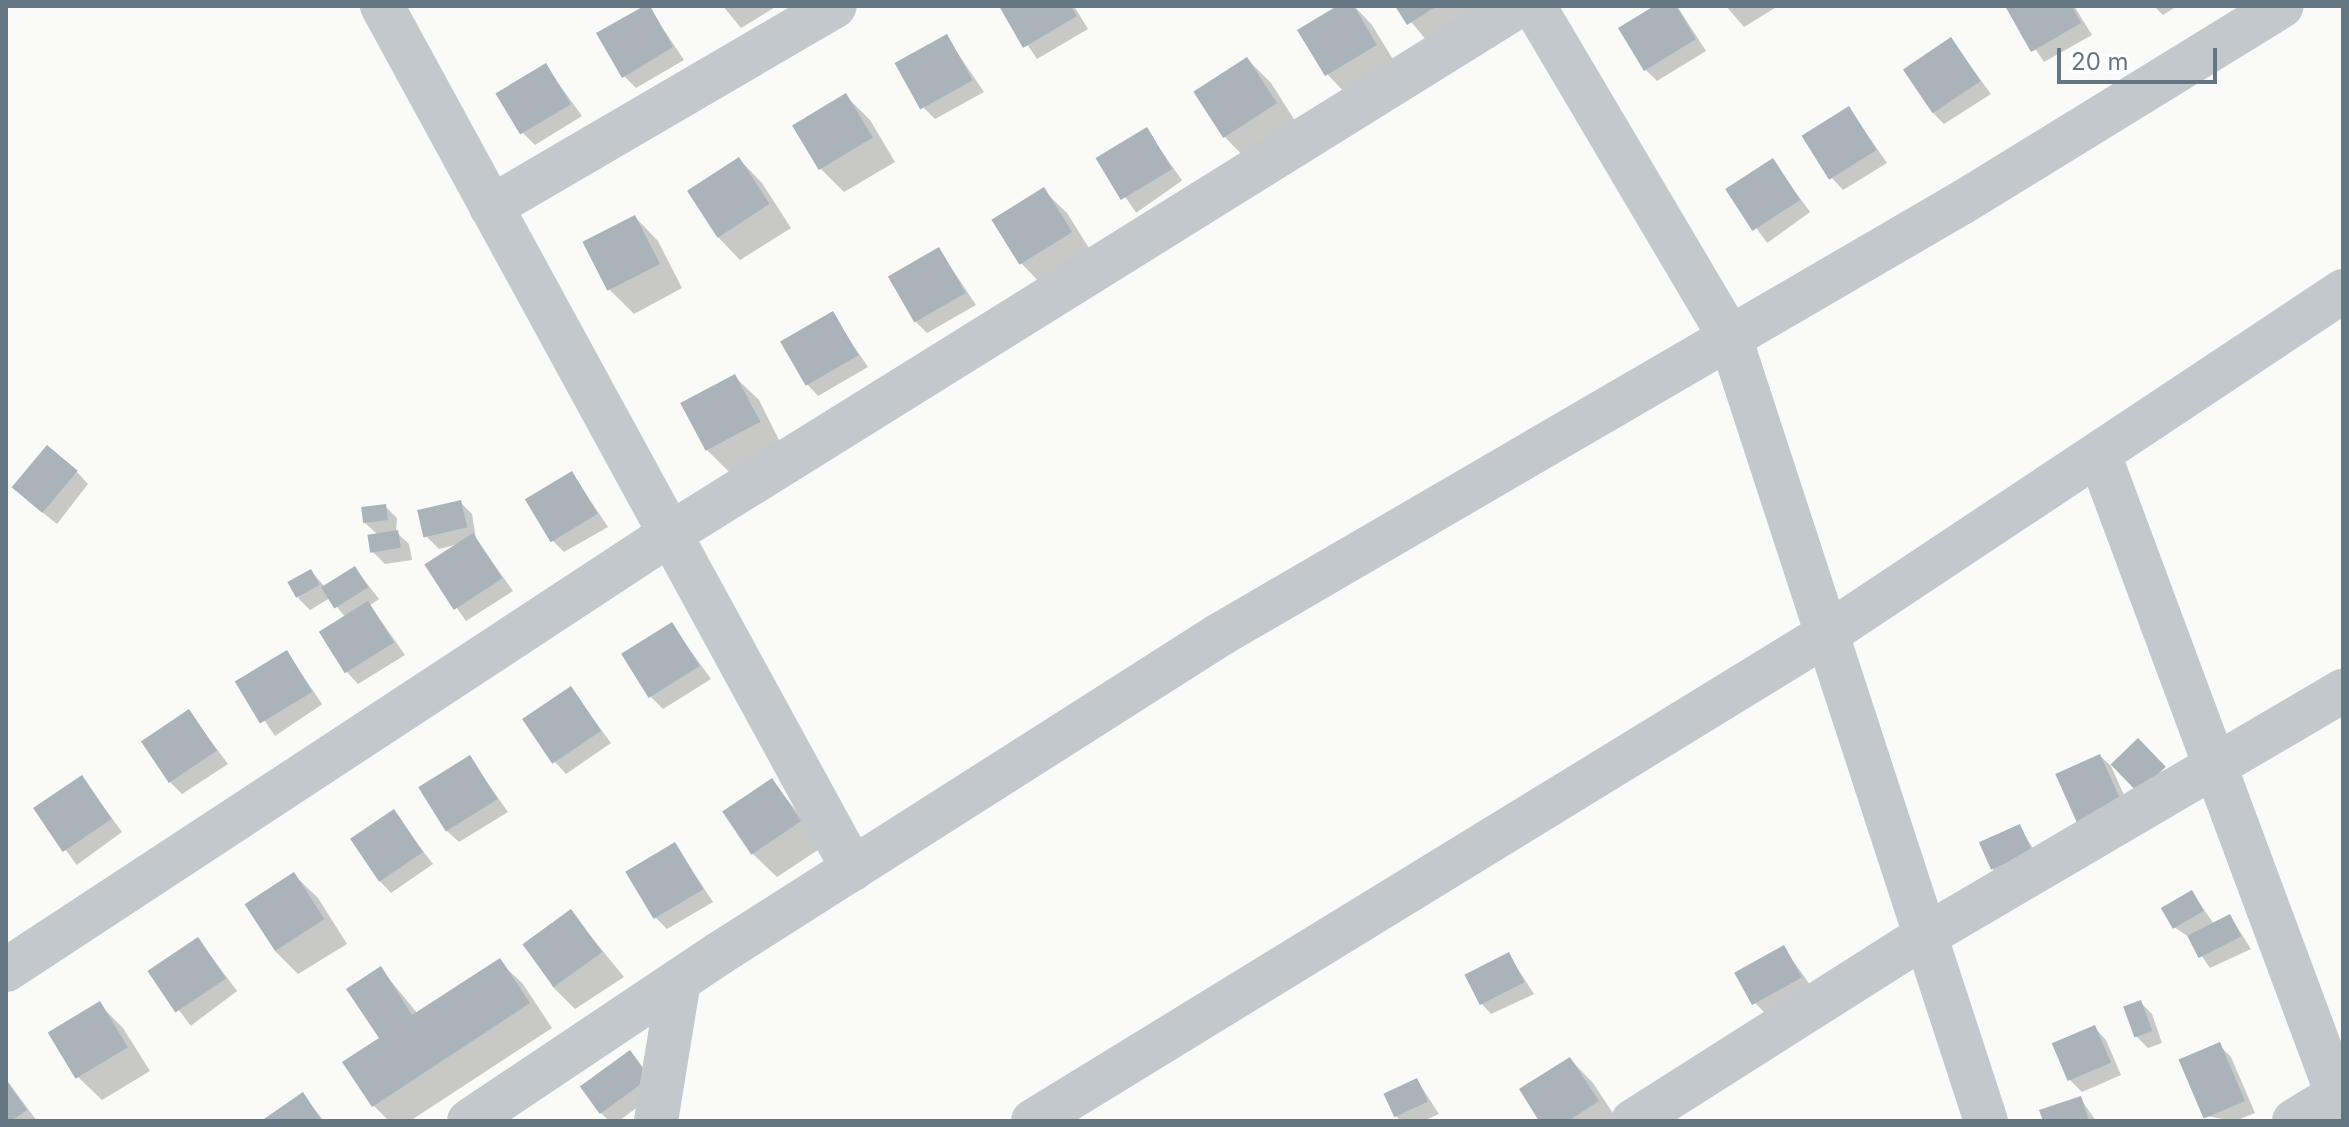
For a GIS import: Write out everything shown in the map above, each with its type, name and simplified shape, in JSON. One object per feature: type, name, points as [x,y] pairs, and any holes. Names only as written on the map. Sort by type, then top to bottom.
[{"type":"street","points":[[382,6],[853,869]]},
{"type":"street","points":[[491,207],[835,6]]},
{"type":"street","points":[[6,970],[670,534],[1518,6]]},
{"type":"street","points":[[1534,6],[1730,337],[1986,1121]]},
{"type":"street","points":[[469,1121],[679,981],[1221,634],[1730,337],[2282,6]]},
{"type":"street","points":[[1033,1121],[1827,634],[2343,291]]},
{"type":"street","points":[[2099,454],[2341,1099],[2294,1121]]},
{"type":"street","points":[[1633,1121],[1925,936],[2343,691]]},
{"type":"street","points":[[656,1121],[679,981]]},
{"type":"building","points":[[644,6],[650,6],[673,47],[622,78],[596,33]]},
{"type":"building","points":[[999,6],[1071,6],[1077,16],[1023,48]]},
{"type":"building","points":[[1337,6],[1354,6],[1377,45],[1325,76],[1297,30]]},
{"type":"building","points":[[1395,6],[1437,6],[1407,25]]},
{"type":"building","points":[[1654,6],[1676,6],[1696,39],[1644,71],[1618,28]]},
{"type":"building","points":[[2005,6],[2072,6],[2081,23],[2031,52]]},
{"type":"building","points":[[947,34],[973,80],[920,109],[895,63]]},
{"type":"building","points":[[1951,37],[1981,81],[1933,113],[1903,69]]},
{"type":"building","points":[[1247,57],[1277,103],[1223,138],[1193,92]]},
{"type":"building","points":[[546,63],[571,104],[520,135],[495,93]]},
{"type":"building","points":[[846,93],[873,138],[819,170],[792,125]]},
{"type":"building","points":[[1849,106],[1877,150],[1829,180],[1802,136]]},
{"type":"building","points":[[1147,127],[1172,169],[1121,200],[1096,158]]},
{"type":"building","points":[[739,157],[769,204],[718,238],[687,191]]},
{"type":"building","points":[[1773,158],[1800,200],[1752,231],[1725,189]]},
{"type":"building","points":[[1044,187],[1072,232],[1020,265],[991,220]]},
{"type":"building","points":[[635,215],[660,264],[607,291],[582,242]]},
{"type":"building","points":[[939,247],[966,293],[914,322],[888,276]]},
{"type":"building","points":[[833,311],[858,355],[806,386],[780,342]]},
{"type":"building","points":[[735,374],[760,422],[706,451],[680,403]]},
{"type":"building","points":[[47,445],[78,471],[42,513],[12,487]]},
{"type":"building","points":[[572,471],[598,514],[551,542],[525,499]]},
{"type":"building","points":[[461,500],[467,527],[423,537],[417,510]]},
{"type":"building","points":[[386,504],[388,520],[363,523],[361,507]]},
{"type":"building","points":[[398,530],[401,548],[370,553],[367,535]]},
{"type":"building","points":[[473,533],[502,578],[454,610],[424,565]]},
{"type":"building","points":[[355,566],[368,587],[334,608],[321,587]]},
{"type":"building","points":[[311,569],[320,585],[296,598],[287,582]]},
{"type":"building","points":[[368,601],[394,643],[345,673],[319,632]]},
{"type":"building","points":[[672,622],[700,666],[649,698],[621,654]]},
{"type":"building","points":[[287,650],[312,692],[260,723],[235,681]]},
{"type":"building","points":[[571,686],[601,731],[552,764],[522,719]]},
{"type":"building","points":[[189,709],[217,750],[169,783],[141,741]]},
{"type":"building","points":[[2138,738],[2166,767],[2138,793],[2111,764]]},
{"type":"building","points":[[2100,754],[2124,808],[2079,828],[2055,774]]},
{"type":"building","points":[[470,755],[498,799],[446,831],[418,787]]},
{"type":"building","points":[[82,775],[112,819],[63,852],[33,808]]},
{"type":"building","points":[[772,778],[801,821],[751,855],[722,812]]},
{"type":"building","points":[[394,809],[423,852],[379,882],[350,839]]},
{"type":"building","points":[[2020,824],[2032,851],[1991,870],[1979,842]]},
{"type":"building","points":[[675,842],[703,889],[654,919],[625,872]]},
{"type":"building","points":[[294,872],[324,919],[275,951],[245,904]]},
{"type":"building","points":[[2192,890],[2204,911],[2173,929],[2161,908]]},
{"type":"building","points":[[571,909],[602,952],[554,987],[522,944]]},
{"type":"building","points":[[2230,914],[2241,936],[2199,958],[2187,936]]},
{"type":"building","points":[[198,937],[226,978],[175,1013],[147,971]]},
{"type":"building","points":[[1784,945],[1802,977],[1752,1005],[1734,973]]},
{"type":"building","points":[[1509,952],[1524,982],[1480,1005],[1464,975]]},
{"type":"building","points":[[500,958],[530,1003],[372,1107],[342,1062],[379,1038],[346,989],[381,966],[412,1015]]},
{"type":"building","points":[[2141,1000],[2152,1031],[2134,1038],[2123,1006]]},
{"type":"building","points":[[100,1001],[128,1047],[76,1079],[48,1032]]},
{"type":"building","points":[[2095,1025],[2111,1063],[2068,1081],[2052,1043]]},
{"type":"building","points":[[2220,1042],[2245,1101],[2204,1118],[2179,1060]]},
{"type":"building","points":[[630,1050],[650,1078],[600,1114],[580,1086]]},
{"type":"building","points":[[1570,1057],[1599,1101],[1568,1121],[1539,1121],[1519,1089]]},
{"type":"building","points":[[1417,1078],[1428,1102],[1394,1117],[1383,1094]]},
{"type":"building","points":[[6,1080],[27,1110],[11,1121],[6,1121]]},
{"type":"building","points":[[303,1092],[322,1121],[261,1121]]},
{"type":"building","points":[[2081,1096],[2089,1121],[2043,1121],[2039,1110]]}]
